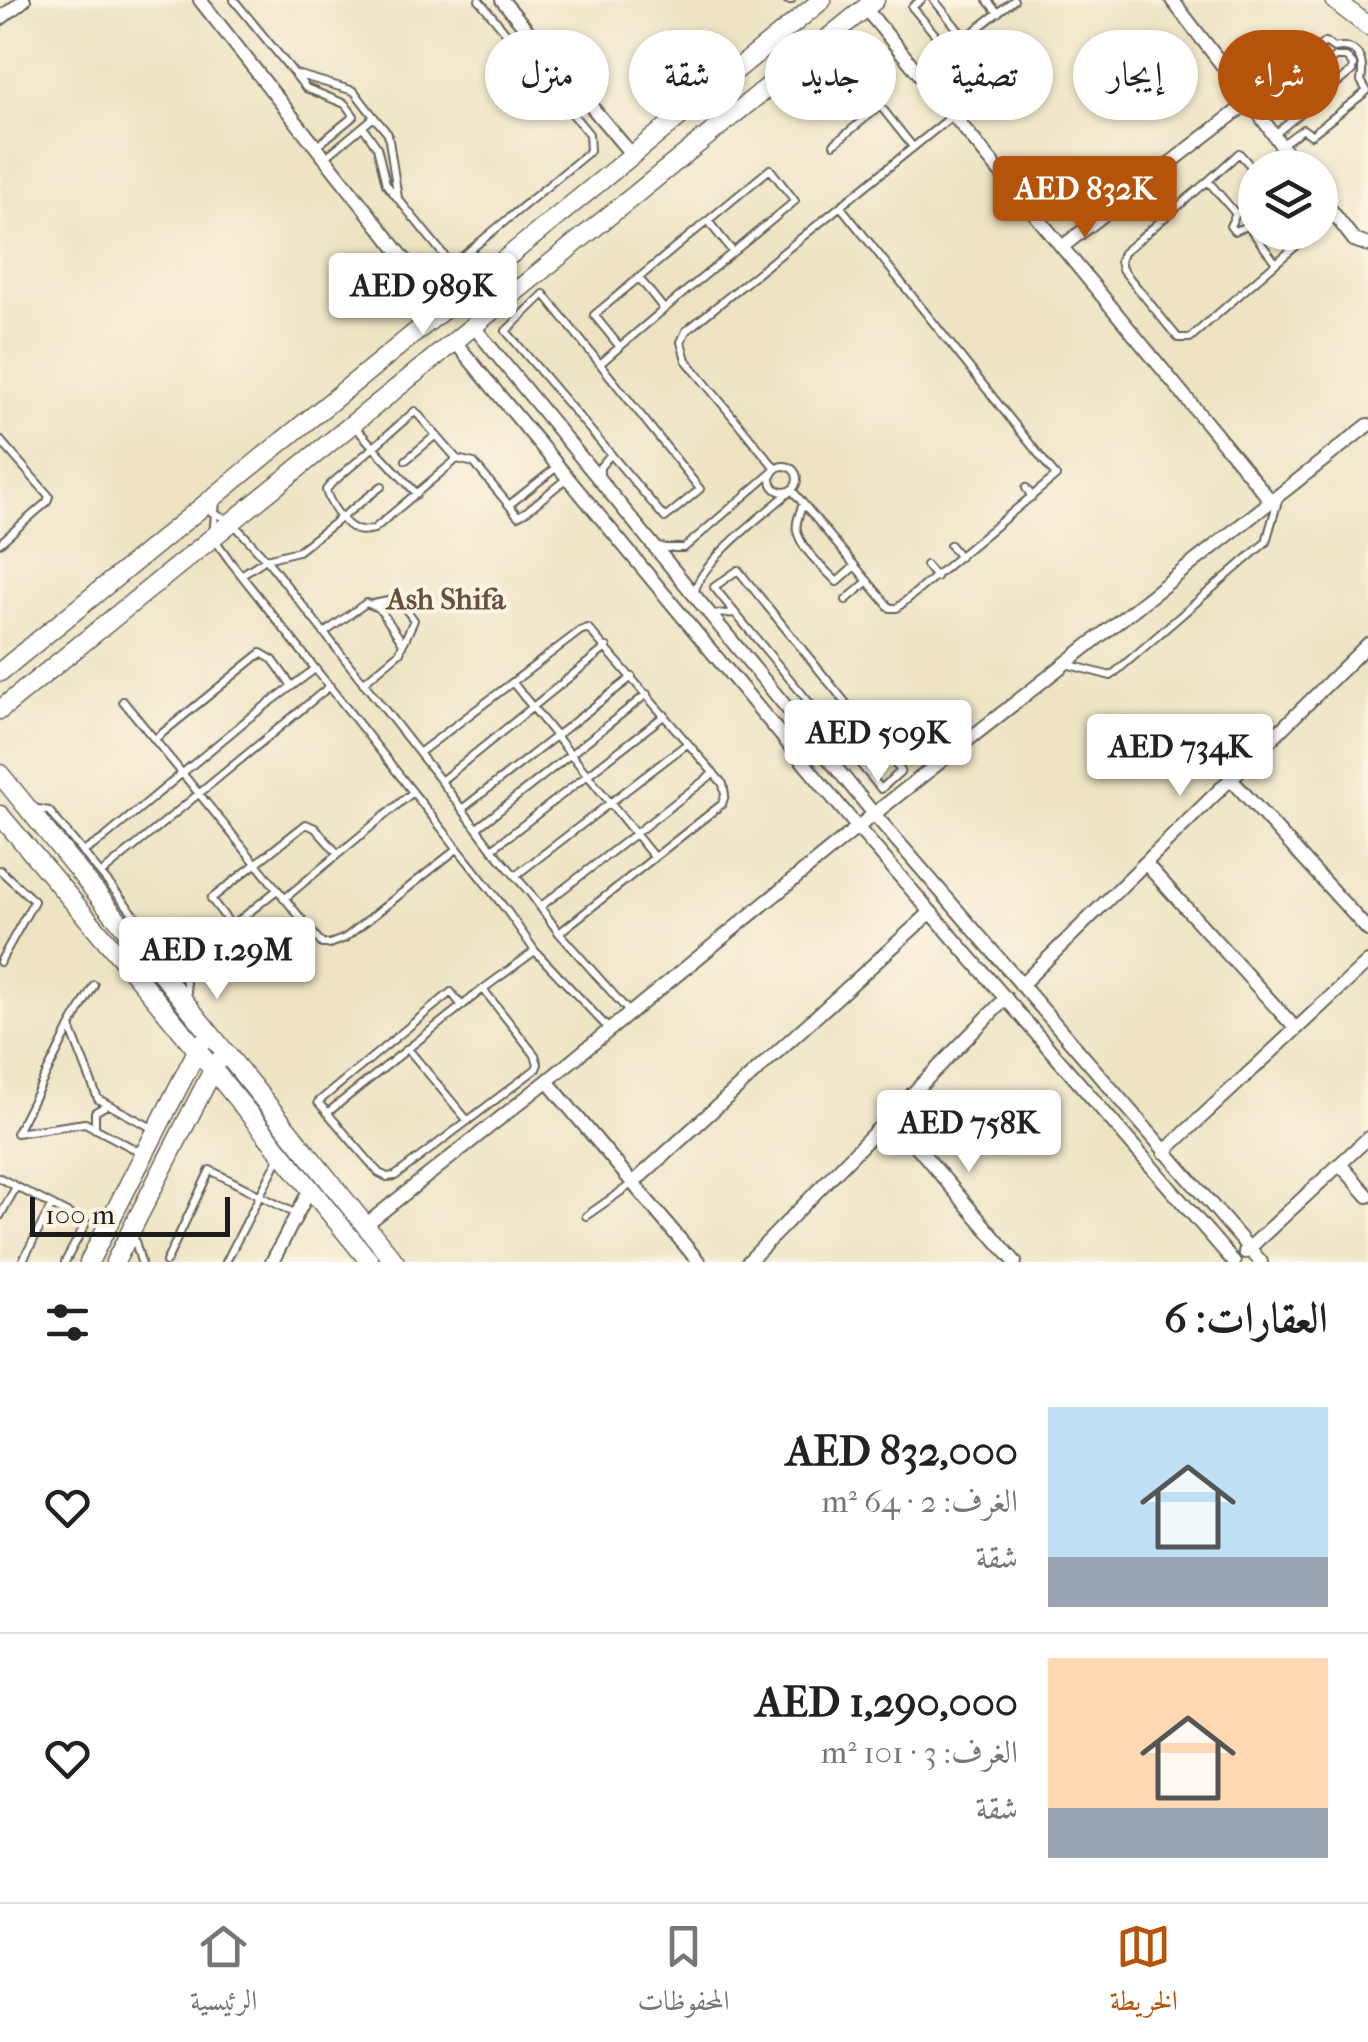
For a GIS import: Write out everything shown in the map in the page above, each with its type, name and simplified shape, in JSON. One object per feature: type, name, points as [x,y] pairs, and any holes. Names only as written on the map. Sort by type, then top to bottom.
[{"type":"street","points":[[0,20],[24,0]]},
{"type":"street","points":[[200,0],[444,309]]},
{"type":"street","points":[[502,0],[632,156]]},
{"type":"street","points":[[0,672],[210,507],[334,399],[822,0]]},
{"type":"street","points":[[1172,0],[1218,60]]},
{"type":"street","points":[[1334,0],[1368,26]]},
{"type":"street","points":[[0,710],[870,4],[916,70]]},
{"type":"street","points":[[957,120],[1276,497]]},
{"type":"street","points":[[1062,247],[1243,120]]},
{"type":"street","points":[[1264,120],[1285,150]]},
{"type":"street","points":[[1338,219],[1354,240],[1368,245]]},
{"type":"street","points":[[474,328],[874,814],[1261,1262]]},
{"type":"street","points":[[456,342],[858,828],[1235,1262],[1368,1138]]},
{"type":"street","points":[[334,399],[354,425]]},
{"type":"street","points":[[363,1235],[874,814],[1276,497],[1365,433]]},
{"type":"street","points":[[563,472],[581,458]]},
{"type":"street","points":[[1021,984],[1367,648]]},
{"type":"street","points":[[0,774],[209,1030],[363,1235],[370,1262]]},
{"type":"street","points":[[1231,779],[1368,930]]},
{"type":"street","points":[[0,815],[310,1190],[394,1262]]},
{"type":"street","points":[[1145,863],[1296,1029]]},
{"type":"street","points":[[633,1184],[931,912]]},
{"type":"street","points":[[1164,1152],[1368,962]]},
{"type":"street","points":[[748,1262],[1006,998]]},
{"type":"street","points":[[89,1262],[209,1030]]},
{"type":"street","points":[[115,1262],[224,1050]]},
{"type":"street","points":[[547,1081],[699,1262]]},
{"type":"street","points":[[892,1116],[1015,1262]]},
{"type":"street","points":[[1340,1164],[1368,1196]]},
{"type":"street","points":[[272,1262],[310,1190]]},
{"type":"lane","points":[[234,0],[306,88],[345,104],[354,116]]},
{"type":"lane","points":[[362,127],[377,147],[386,184],[452,265],[590,151],[588,134],[479,0]]},
{"type":"lane","points":[[921,0],[912,8],[930,30]]},
{"type":"lane","points":[[934,0],[958,30]]},
{"type":"lane","points":[[986,0],[998,13]]},
{"type":"lane","points":[[976,30],[1014,0]]},
{"type":"lane","points":[[1340,47],[1351,48],[1362,60],[1361,81],[1367,91],[1340,112]]},
{"type":"lane","points":[[1340,56],[1353,66],[1340,83]]},
{"type":"lane","points":[[292,73],[354,91],[388,134],[398,199]]},
{"type":"lane","points":[[320,153],[367,107]]},
{"type":"lane","points":[[320,153],[374,117]]},
{"type":"lane","points":[[834,144],[863,120]]},
{"type":"lane","points":[[891,120],[913,148]]},
{"type":"lane","points":[[776,469],[686,360],[681,342],[686,331],[947,120]]},
{"type":"lane","points":[[1278,140],[1300,120]]},
{"type":"lane","points":[[1278,140],[1303,128],[1311,135],[1330,120]]},
{"type":"lane","points":[[1238,154],[1122,252],[1122,269],[1178,338],[1190,338],[1290,250]]},
{"type":"lane","points":[[600,364],[795,201],[770,169],[594,315],[620,346]]},
{"type":"lane","points":[[1208,181],[1236,214],[1230,226],[1238,228]]},
{"type":"lane","points":[[792,490],[890,608],[897,608],[1056,476],[840,207]]},
{"type":"lane","points":[[708,221],[733,252]]},
{"type":"lane","points":[[1268,250],[1276,262]]},
{"type":"lane","points":[[638,278],[664,309]]},
{"type":"lane","points":[[544,294],[600,364],[700,489],[665,518],[506,331],[544,294]]},
{"type":"lane","points":[[457,459],[374,529],[353,529],[328,498],[326,490],[415,411],[457,459],[474,463],[518,516],[563,472]]},
{"type":"lane","points":[[354,425],[417,494]]},
{"type":"lane","points":[[406,460],[436,435]]},
{"type":"lane","points":[[0,440],[48,496],[47,502],[0,543]]},
{"type":"lane","points":[[600,482],[600,467],[611,454]]},
{"type":"lane","points":[[652,544],[684,548],[776,469],[784,466],[795,472],[797,481],[792,490],[722,551],[702,575],[694,596]]},
{"type":"lane","points":[[776,469],[771,479],[773,486],[780,492],[792,490]]},
{"type":"lane","points":[[510,505],[563,472]]},
{"type":"lane","points":[[241,575],[266,560],[298,551],[382,486]]},
{"type":"lane","points":[[1026,488],[1032,496]]},
{"type":"lane","points":[[1065,664],[1111,676],[1266,542],[1276,497]]},
{"type":"lane","points":[[803,505],[796,531],[805,546],[836,582],[855,566]]},
{"type":"lane","points":[[210,507],[233,522],[266,560],[559,933],[630,1014]]},
{"type":"lane","points":[[210,507],[213,537],[241,575],[536,950],[610,1030]]},
{"type":"lane","points":[[1000,511],[1006,518]]},
{"type":"lane","points":[[950,545],[960,557]]},
{"type":"lane","points":[[926,565],[936,577]]},
{"type":"lane","points":[[738,570],[901,771],[880,789],[734,613],[714,587],[738,570]]},
{"type":"lane","points":[[846,600],[868,582]]},
{"type":"lane","points":[[324,633],[366,603],[398,598],[414,620],[400,652],[363,683]]},
{"type":"lane","points":[[374,604],[403,644]]},
{"type":"lane","points":[[712,614],[734,613]]},
{"type":"lane","points":[[419,754],[585,628],[592,629],[723,784],[722,804],[559,933]]},
{"type":"lane","points":[[441,781],[607,647]]},
{"type":"lane","points":[[155,739],[261,653],[273,660],[292,686]]},
{"type":"lane","points":[[83,852],[315,668]]},
{"type":"lane","points":[[462,809],[632,676]]},
{"type":"lane","points":[[513,683],[654,857]]},
{"type":"lane","points":[[101,874],[330,686]]},
{"type":"lane","points":[[478,828],[647,694]]},
{"type":"lane","points":[[123,701],[322,944],[345,938],[457,849]]},
{"type":"lane","points":[[492,849],[664,715]]},
{"type":"lane","points":[[516,876],[688,743]]},
{"type":"lane","points":[[848,782],[856,759]]},
{"type":"lane","points":[[540,906],[714,773]]},
{"type":"lane","points":[[284,899],[414,792]]},
{"type":"lane","points":[[26,807],[49,811],[83,852],[185,976],[189,1005]]},
{"type":"lane","points":[[277,890],[232,926],[211,898],[306,824],[338,854]]},
{"type":"lane","points":[[0,870],[34,901],[0,962]]},
{"type":"lane","points":[[328,1114],[536,950]]},
{"type":"lane","points":[[94,984],[16,1133],[85,1123],[145,1155]]},
{"type":"lane","points":[[462,1006],[451,992],[318,1102],[379,1174],[395,1176],[536,1069],[535,1055],[482,989]]},
{"type":"lane","points":[[70,1027],[98,1099],[157,1130]]},
{"type":"lane","points":[[408,1049],[468,1121]]},
{"type":"lane","points":[[95,1128],[95,1112],[108,1104]]},
{"type":"lane","points":[[226,1262],[281,1154]]},
{"type":"lane","points":[[166,1262],[210,1170],[297,1215]]},
{"type":"lane","points":[[0,1178],[86,1222],[65,1262]]},
{"type":"lane","points":[[586,1216],[633,1184]]},
{"type":"lane","points":[[0,1216],[16,1186]]},
{"type":"lane","points":[[22,1262],[52,1205]]},
{"type":"lane","points":[[132,1230],[141,1262]]},
{"type":"district","name":"Ash Shifa","points":[[446,599]]}]
